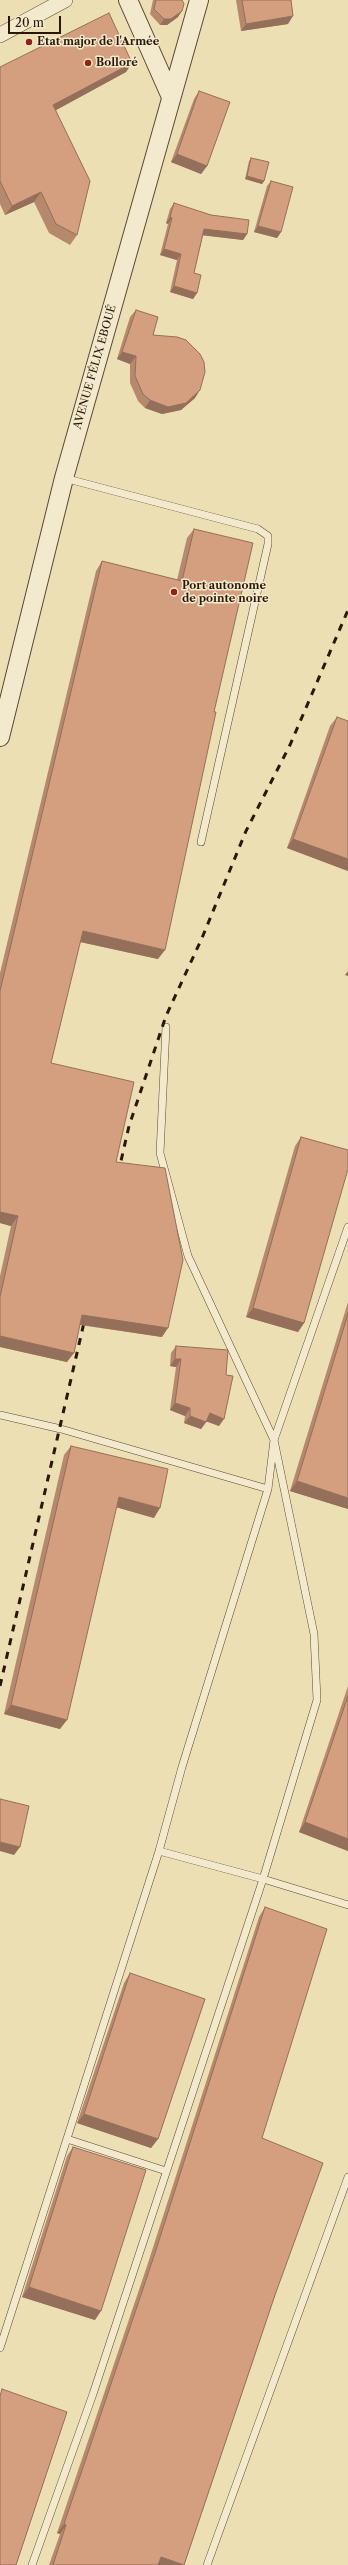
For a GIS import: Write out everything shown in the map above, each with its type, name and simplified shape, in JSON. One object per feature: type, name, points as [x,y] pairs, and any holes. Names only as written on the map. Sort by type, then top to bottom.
[{"type":"street","points":[[0,34],[65,0]]},
{"type":"street","points":[[128,0],[171,96]]},
{"type":"street","name":"AVENUE FÉLIX EBOUÉ","points":[[0,738],[64,478],[171,96],[200,0]]},
{"type":"lane","points":[[64,478],[258,529],[268,536],[268,544],[201,842]]},
{"type":"lane","points":[[32,2565],[93,2394],[263,1879],[317,1700],[314,1634],[274,1440],[188,1256],[160,1153],[166,1027]]},
{"type":"lane","points":[[0,2348],[159,1851],[182,1767],[268,1489],[274,1440],[348,1226]]},
{"type":"lane","points":[[0,1415],[61,1429],[268,1489]]},
{"type":"lane","points":[[159,1851],[263,1879],[348,1905]]},
{"type":"lane","points":[[67,2139],[166,2170]]},
{"type":"lane","points":[[207,2565],[348,2176]]},
{"type":"building","points":[[156,0],[182,0],[184,4],[182,11],[171,19],[164,19],[154,9]]},
{"type":"building","points":[[242,0],[291,0],[293,16],[246,24]]},
{"type":"building","points":[[109,13],[132,63],[53,105],[90,181],[77,235],[56,224],[41,192],[12,206],[0,181],[0,67]]},
{"type":"building","points":[[199,91],[230,102],[207,166],[177,154]]},
{"type":"building","points":[[251,158],[269,162],[264,181],[247,176]]},
{"type":"building","points":[[271,181],[293,187],[281,232],[258,226]]},
{"type":"building","points":[[174,203],[211,215],[249,220],[247,234],[204,229],[194,273],[201,275],[197,293],[174,286],[181,254],[164,249],[172,218],[170,217]]},
{"type":"building","points":[[136,310],[158,317],[153,335],[177,337],[186,340],[200,354],[204,362],[205,372],[200,390],[186,403],[168,407],[150,400],[143,394],[135,376],[136,356],[122,352]]},
{"type":"building","points":[[194,529],[253,543],[214,712],[216,712],[165,950],[83,931],[51,1063],[134,1082],[116,1162],[165,1168],[183,1260],[168,1328],[82,1315],[74,1353],[0,1336],[0,1297],[18,1216],[0,1212],[0,991],[102,561],[182,581]]},
{"type":"building","points":[[337,717],[348,721],[348,859],[293,839]]},
{"type":"building","points":[[301,1137],[348,1150],[348,1169],[304,1323],[253,1308]]},
{"type":"building","points":[[348,1314],[348,1498],[297,1481]]},
{"type":"building","points":[[176,1346],[228,1350],[226,1375],[233,1376],[224,1419],[210,1413],[206,1422],[190,1416],[190,1408],[175,1403],[181,1359],[175,1359]]},
{"type":"building","points":[[71,1446],[168,1469],[160,1508],[119,1497],[67,1720],[11,1705]]},
{"type":"building","points":[[348,1696],[348,1839],[305,1822]]},
{"type":"building","points":[[0,1799],[29,1806],[20,1847],[0,1842]]},
{"type":"building","points":[[265,1907],[327,1929],[262,2138],[323,2163],[275,2295],[184,2565],[161,2557],[158,2565],[53,2565],[66,2525],[64,2524],[155,2253]]},
{"type":"building","points":[[130,1973],[205,1999],[158,2139],[84,2114]]},
{"type":"building","points":[[73,2147],[146,2170],[101,2311],[29,2287]]},
{"type":"building","points":[[2,2389],[67,2412],[16,2565],[0,2565],[0,2396]]},
{"type":"railway","points":[[118,1174],[129,1126],[166,1016],[202,938],[246,831],[290,745],[348,610]]},
{"type":"railway","points":[[0,1686],[86,1314]]},
{"type":"place","name":"Etat major de l'Armée","points":[[29,42]]},
{"type":"place","name":"Bolloré","points":[[88,63]]},
{"type":"place","name":"Port autonome de pointe noire","points":[[174,592]]}]
